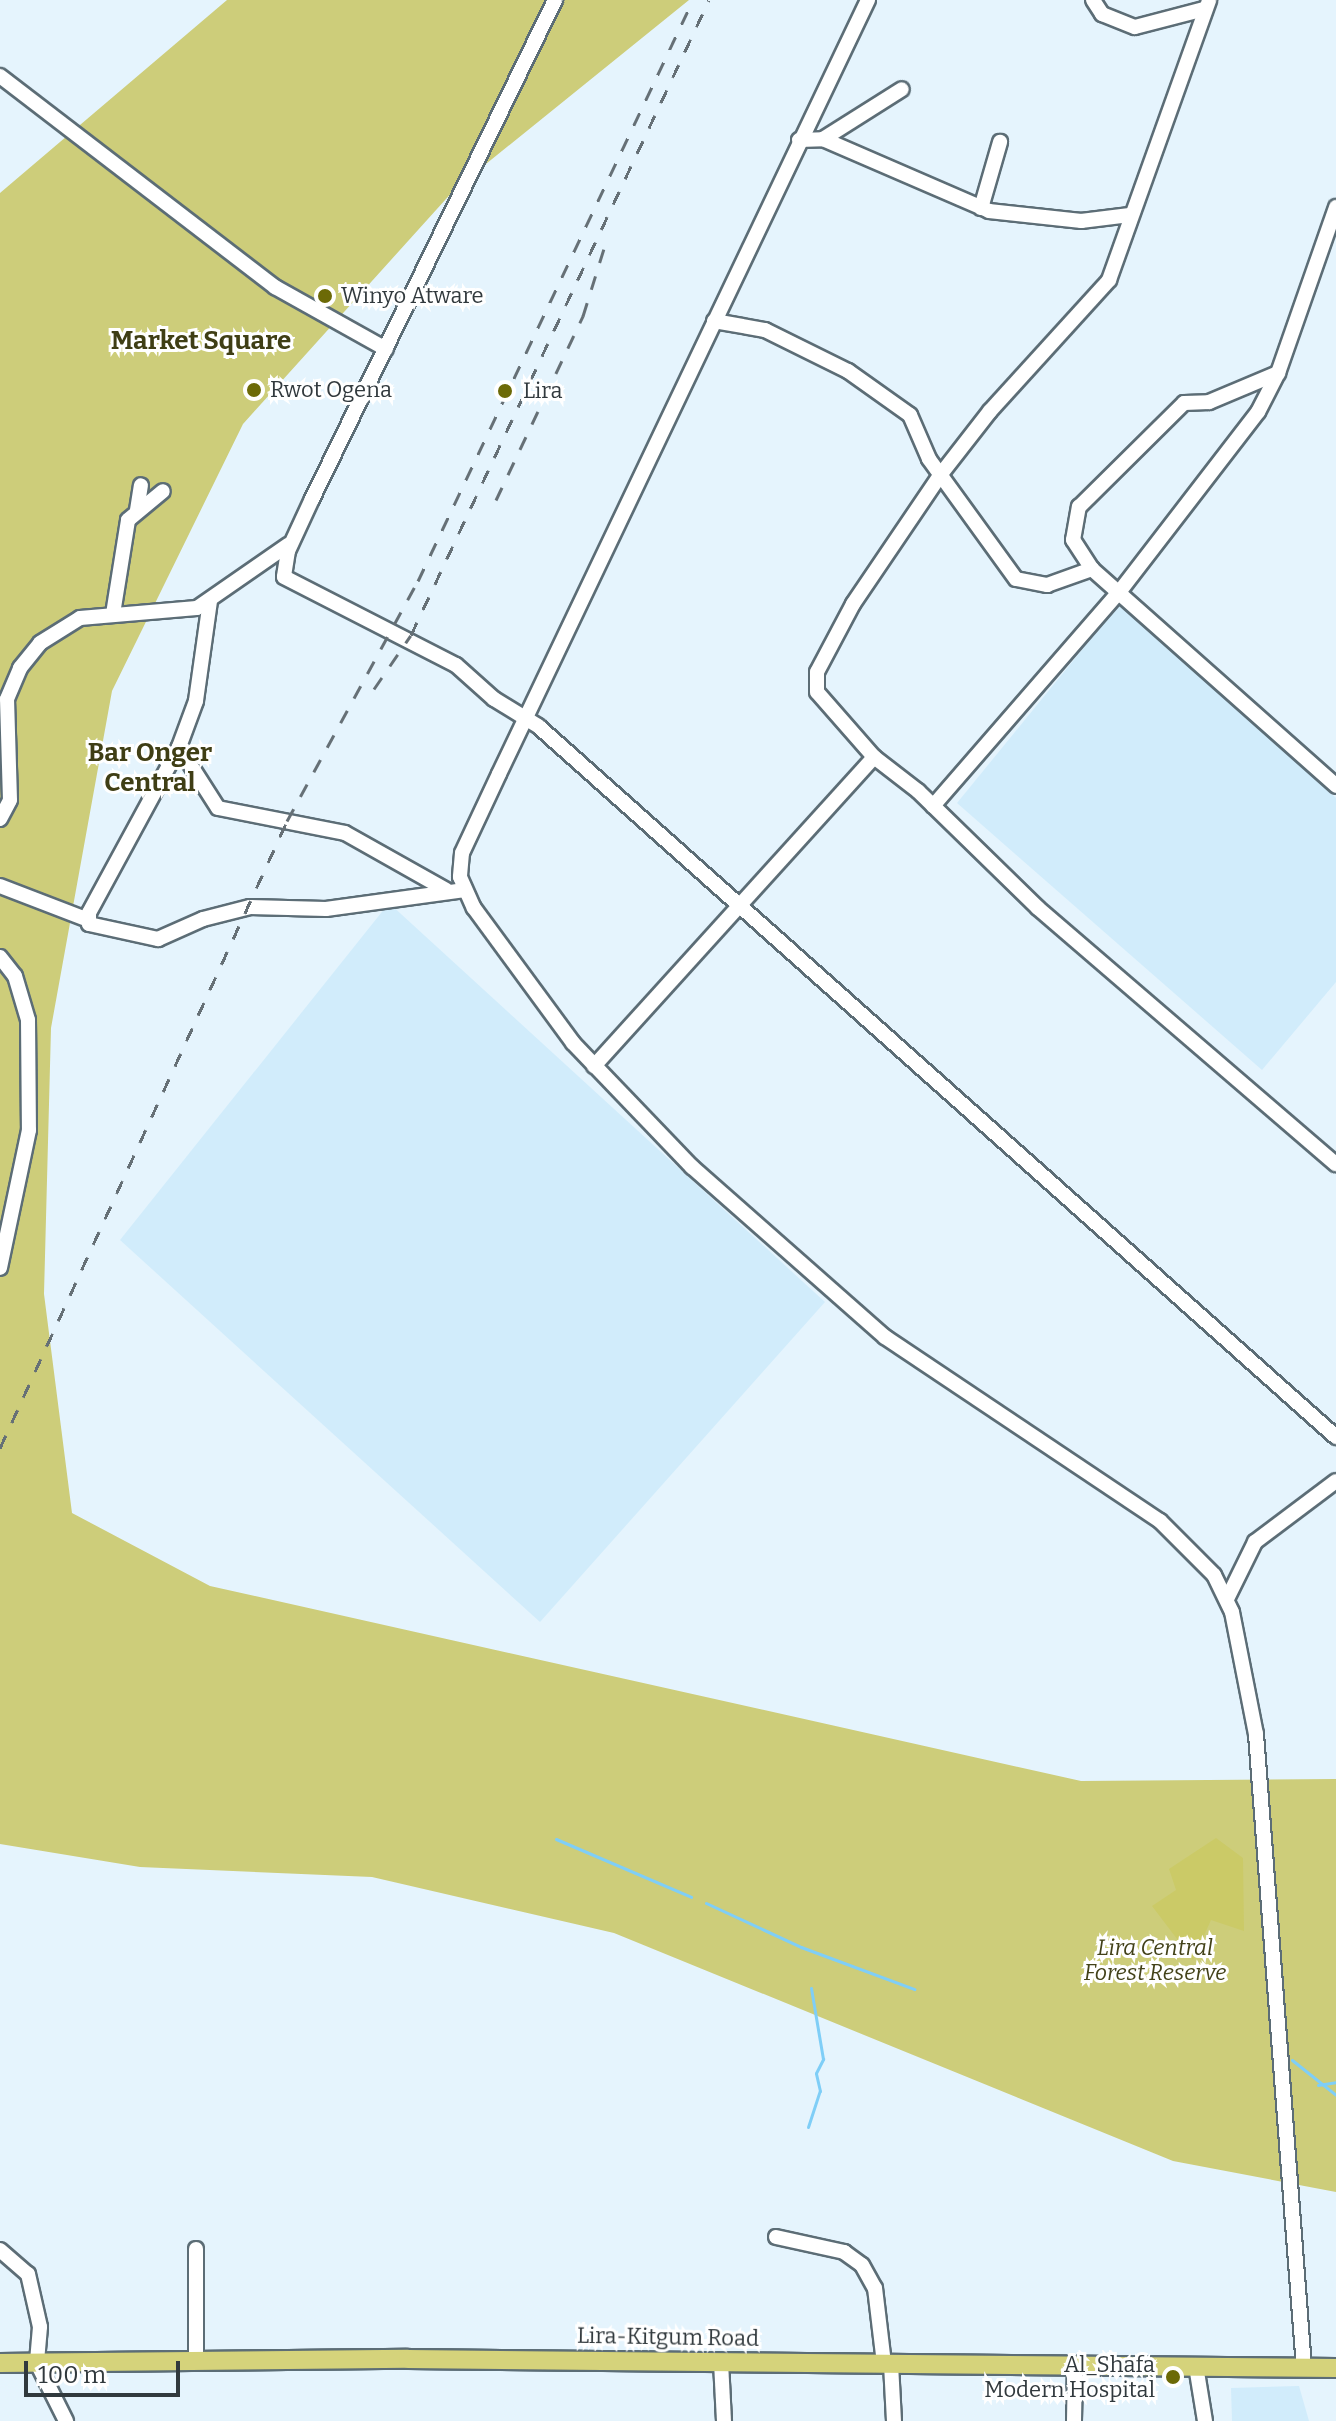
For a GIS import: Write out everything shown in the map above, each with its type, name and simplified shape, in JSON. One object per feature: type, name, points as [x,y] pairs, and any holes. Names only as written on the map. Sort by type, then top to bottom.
[{"type":"main road","name":"Lira-Kitgum Road","points":[[0,2363],[196,2360],[1336,2368]]},
{"type":"street","points":[[555,0],[294,539],[284,564],[289,584],[456,665],[494,699],[526,719],[1336,1437]]},
{"type":"street","points":[[868,0],[462,853],[465,890],[516,967],[594,1066],[692,1167],[863,1319],[1160,1521],[1205,1562],[1227,1599],[1246,1664],[1256,1734],[1304,2368]]},
{"type":"street","points":[[1093,0],[1102,14],[1135,27],[1207,4]]},
{"type":"street","points":[[1207,4],[1100,295],[990,411],[941,474],[853,604],[817,672],[817,692],[874,757],[933,806],[1038,908],[1334,1160]]},
{"type":"street","points":[[0,76],[275,287],[386,349]]},
{"type":"street","points":[[823,139],[902,89]]},
{"type":"street","points":[[799,140],[823,139],[981,208],[1081,221],[1130,215]]},
{"type":"street","points":[[981,208],[1000,142]]},
{"type":"street","points":[[933,806],[1120,591],[1258,412],[1278,373],[1336,207]]},
{"type":"street","points":[[714,321],[752,325],[848,371],[910,415],[929,459],[1016,579],[1047,585],[1092,569]]},
{"type":"street","points":[[1278,373],[1209,402],[1184,403],[1079,507],[1073,540],[1092,569],[1336,786]]},
{"type":"street","points":[[137,510],[141,485]]},
{"type":"street","points":[[113,614],[125,529],[137,510],[163,491]]},
{"type":"street","points":[[0,819],[10,800],[4,732],[7,699],[20,668],[40,643],[70,622],[113,614],[158,615],[210,601],[278,556],[294,539]]},
{"type":"street","points":[[86,919],[179,747],[196,701],[210,601]]},
{"type":"street","points":[[179,747],[218,808],[345,833],[446,890]]},
{"type":"street","points":[[594,1066],[874,757]]},
{"type":"street","points":[[0,886],[86,919],[105,931],[158,939],[203,919],[250,907],[326,909],[446,890],[465,890]]},
{"type":"street","points":[[0,957],[15,976],[28,1020],[29,1130],[0,1268]]},
{"type":"street","points":[[1227,1599],[1255,1542],[1336,1481]]},
{"type":"street","points":[[776,2237],[844,2252],[862,2265],[875,2288],[894,2421]]},
{"type":"street","points":[[196,2249],[196,2360]]},
{"type":"street","points":[[0,2250],[17,2261],[33,2290],[40,2327],[37,2363],[66,2421]]},
{"type":"street","points":[[721,2362],[724,2421]]},
{"type":"street","points":[[1074,2421],[1075,2365]]},
{"type":"street","points":[[1196,2366],[1205,2421]]},
{"type":"shaded area","points":[[1121,602],[1336,798],[1336,982],[1262,1070],[957,803]]},
{"type":"shaded area","points":[[389,903],[825,1302],[540,1622],[120,1240]]},
{"type":"shaded area","points":[[1216,1838],[1243,1858],[1244,1931],[1211,1920],[1193,1960],[1152,1906],[1176,1890],[1169,1869]]},
{"type":"shaded area","points":[[1299,2386],[1309,2421],[1232,2421],[1231,2388]]},
{"type":"green space","name":"Lira Central Forest Reserve","points":[[227,0],[689,0],[455,189],[243,424],[112,691],[51,1028],[44,1294],[72,1513],[210,1586],[1081,1781],[1336,1779],[1336,2192],[1173,2161],[614,1933],[372,1877],[140,1867],[0,1844],[0,193]]},
{"type":"waterway","points":[[556,1839],[691,1897]]},
{"type":"waterway","points":[[706,1903],[801,1947],[914,1989]]},
{"type":"waterway","points":[[808,2127],[820,2091],[816,2073],[823,2059],[811,1988]]},
{"type":"waterway","points":[[1292,2060],[1336,2095]]},
{"type":"waterway","points":[[1318,2085],[1336,2082]]},
{"type":"railway","points":[[0,1448],[287,821],[418,581],[693,0]]},
{"type":"railway","points":[[374,689],[411,635],[709,0]]},
{"type":"railway","points":[[496,500],[583,316],[607,239]]},
{"type":"place","name":"Winyo Atware","points":[[325,296]]},
{"type":"place","name":"Rwot Ogena","points":[[254,390]]},
{"type":"place","name":"Lira","points":[[505,391]]},
{"type":"place","name":"Al_Shafa Modern Hospital","points":[[1173,2377]]},
{"type":"district","name":"Market Square","points":[[201,341]]},
{"type":"district","name":"Bar Onger Central","points":[[150,768]]}]
